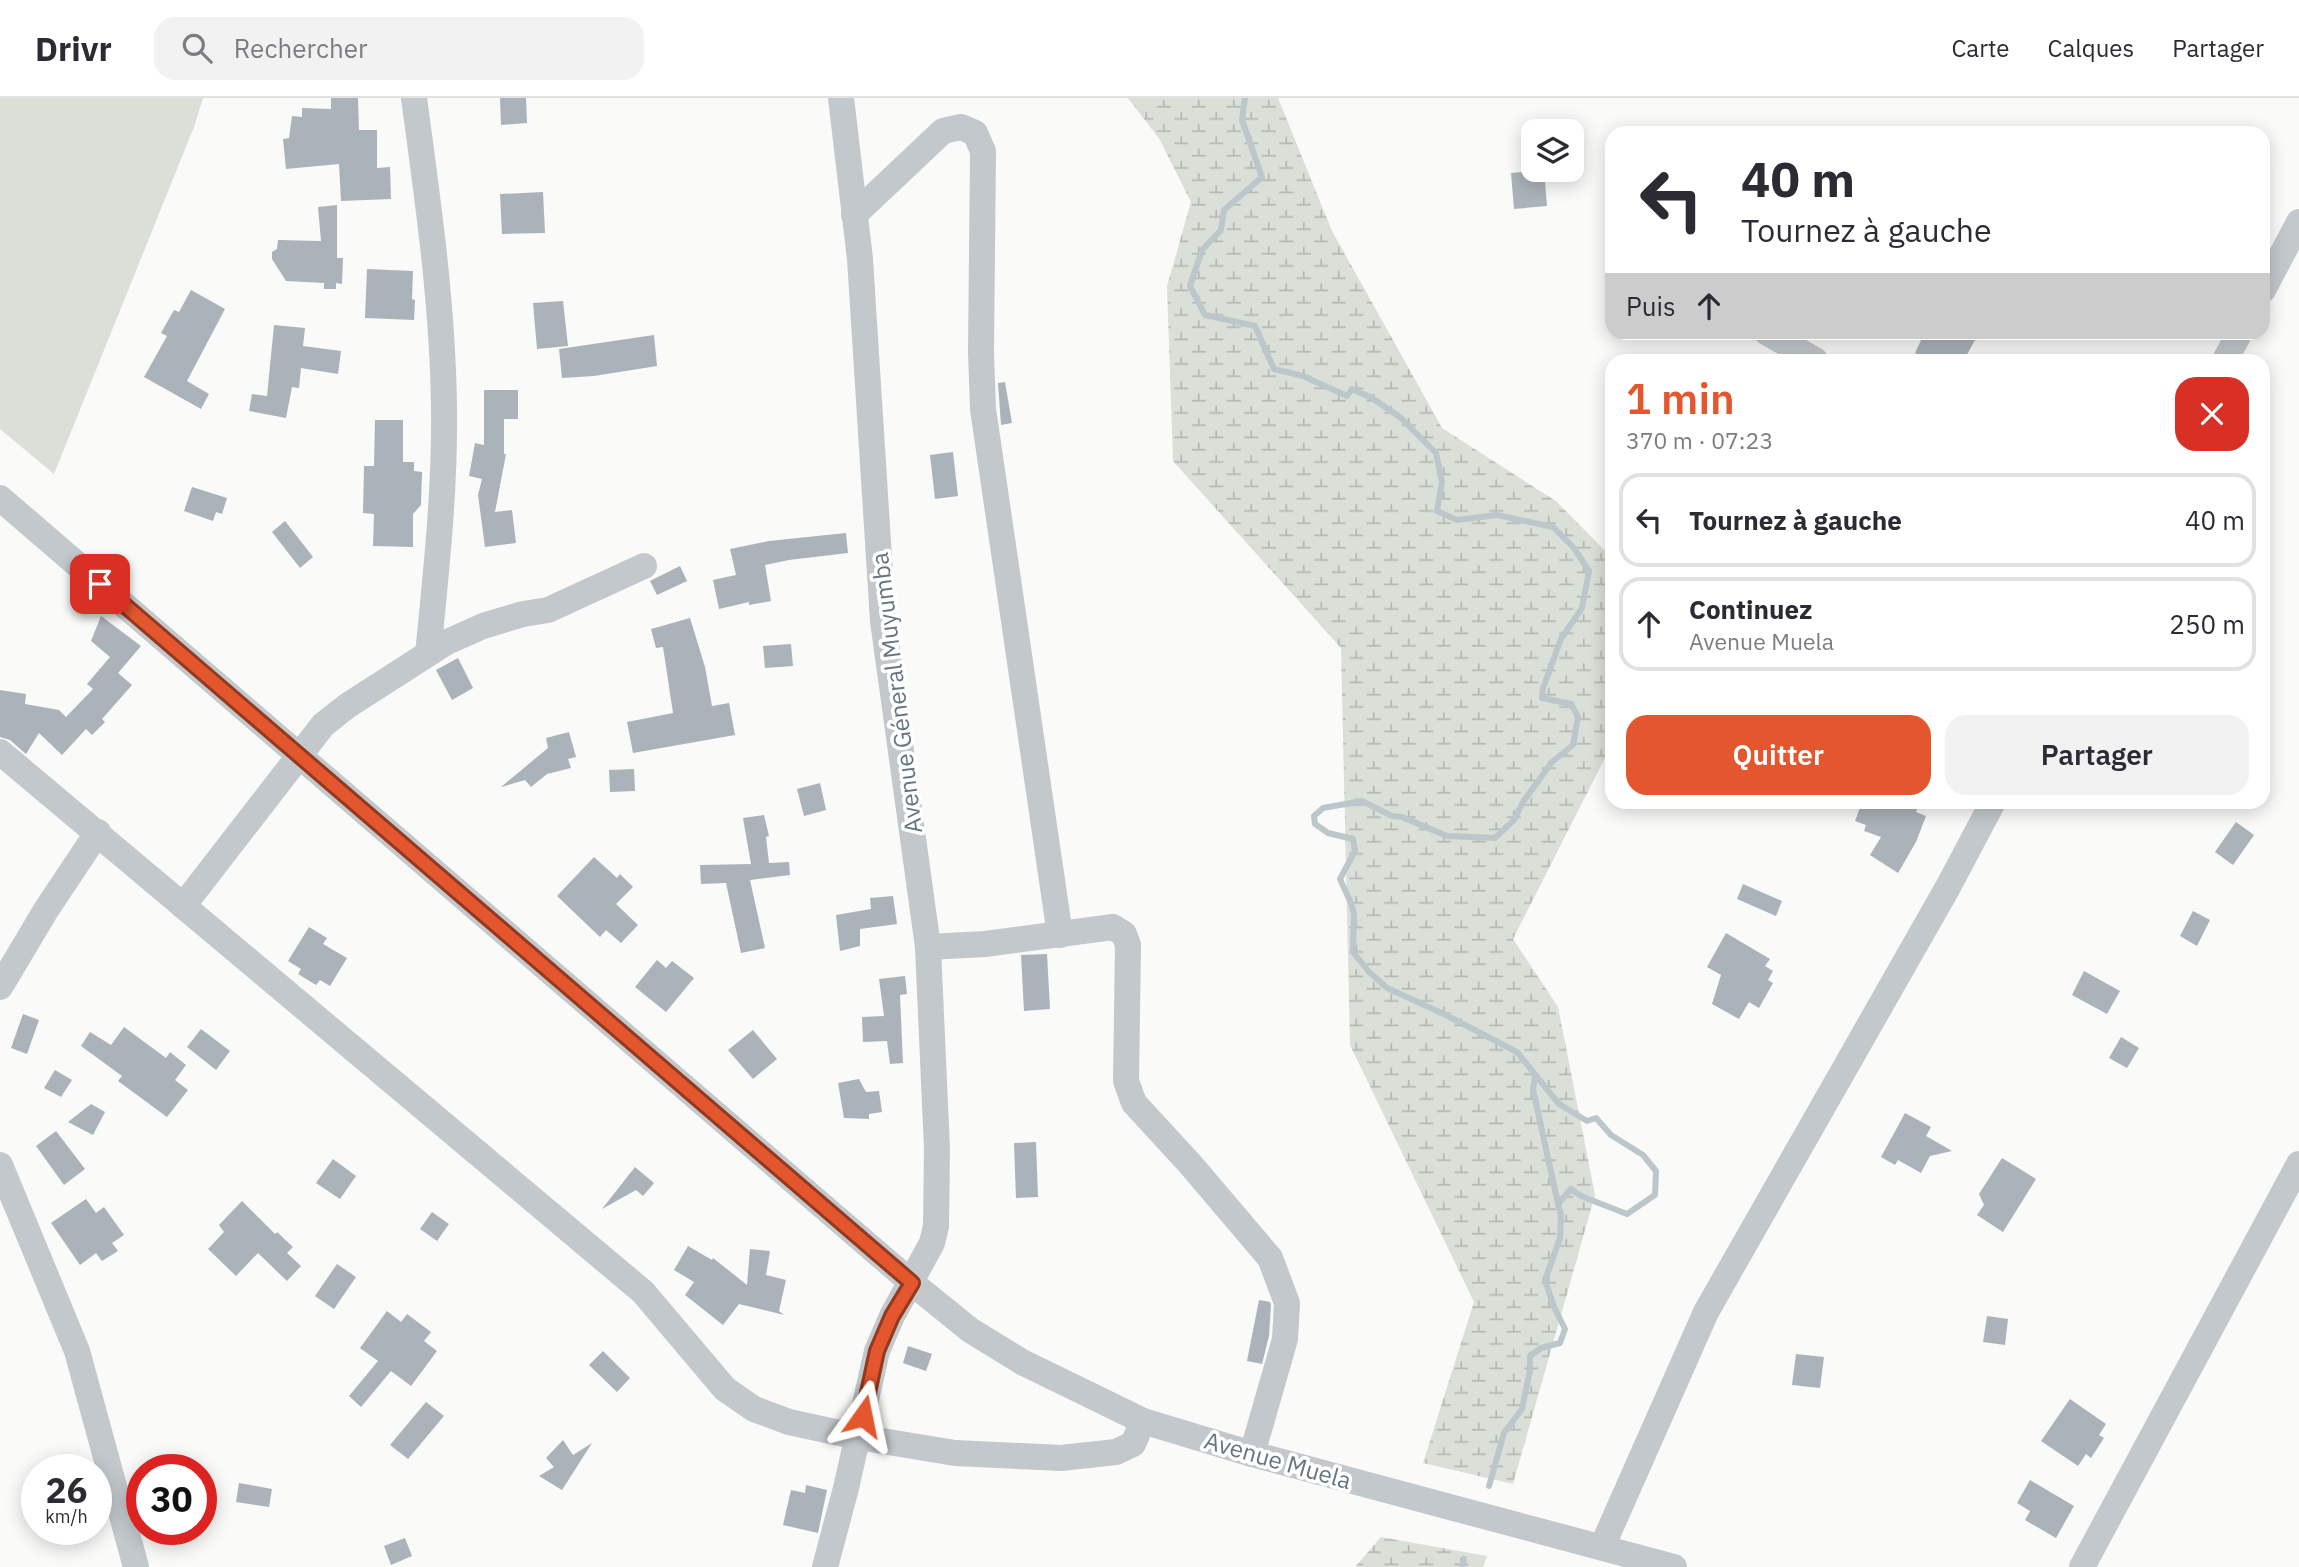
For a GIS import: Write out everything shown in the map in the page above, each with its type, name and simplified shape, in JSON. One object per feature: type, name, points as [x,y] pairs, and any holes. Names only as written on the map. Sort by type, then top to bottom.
[{"type":"street","points":[[414,98],[437,265],[444,410],[441,529],[428,654]]},
{"type":"street","name":"Avenue Géneral Muyumba","points":[[825,1567],[877,1351],[892,1316],[932,1243],[936,1226],[937,1149],[928,947],[883,621],[860,272],[841,98]]},
{"type":"street","points":[[854,215],[943,131],[961,127],[975,133],[983,151],[983,409],[1060,936]]},
{"type":"street","points":[[2270,277],[2299,222]]},
{"type":"street","points":[[1780,340],[1804,354]]},
{"type":"street","points":[[0,498],[299,755]]},
{"type":"street","points":[[183,906],[299,755],[331,719],[445,643],[483,626],[548,610],[644,566]]},
{"type":"street","points":[[0,752],[643,1292],[725,1389],[754,1409],[789,1422],[955,1453],[1061,1458],[1116,1452],[1133,1444],[1143,1421]]},
{"type":"street","name":"Avenue Muela","points":[[299,755],[912,1283],[970,1330],[1022,1362],[1143,1421],[1252,1454],[1674,1567]]},
{"type":"street","points":[[1602,1547],[1706,1312],[1948,887],[1989,809]]},
{"type":"street","points":[[0,986],[98,832]]},
{"type":"street","points":[[928,947],[1060,936],[1112,928],[1124,934],[1128,945],[1125,1082],[1134,1103],[1270,1258],[1287,1303],[1285,1339],[1252,1454]]},
{"type":"street","points":[[2082,1567],[2299,1164]]},
{"type":"street","points":[[0,1165],[76,1351],[136,1567]]},
{"type":"green space","points":[[0,98],[203,98],[194,127],[54,474],[0,429]]},
{"type":"green space","points":[[1128,98],[1278,98],[1332,231],[1442,428],[1557,502],[1605,551],[1605,758],[1513,939],[1558,1007],[1595,1195],[1513,1484],[1423,1463],[1474,1302],[1350,1045],[1341,648],[1173,461],[1167,286],[1191,202],[1160,140]]},
{"type":"green space","points":[[1381,1537],[1487,1556],[1483,1567],[1355,1567]]},
{"type":"building","points":[[331,98],[358,98],[359,130],[377,130],[377,168],[390,167],[391,199],[341,201],[339,164],[286,169],[283,139],[289,138],[292,116],[302,117],[302,108],[331,109]]},
{"type":"building","points":[[500,98],[526,98],[527,123],[501,125]]},
{"type":"building","points":[[1521,172],[1521,182],[1545,182],[1547,206],[1514,209],[1511,173]]},
{"type":"building","points":[[543,192],[545,233],[502,234],[500,194]]},
{"type":"building","points":[[337,205],[337,258],[343,258],[342,284],[336,283],[336,289],[324,289],[324,283],[286,281],[272,259],[272,252],[277,249],[278,240],[321,241],[318,207]]},
{"type":"building","points":[[367,269],[413,271],[414,320],[365,318]]},
{"type":"building","points":[[191,290],[225,309],[187,381],[209,394],[201,409],[144,377],[167,336],[161,333],[174,310],[179,312]]},
{"type":"building","points":[[563,301],[568,346],[537,349],[533,303]]},
{"type":"building","points":[[274,325],[305,328],[303,346],[341,351],[338,374],[301,368],[299,388],[292,387],[286,418],[249,411],[252,394],[267,396]]},
{"type":"building","points":[[654,335],[657,366],[562,378],[559,349]]},
{"type":"building","points":[[1921,340],[1975,340],[1967,354],[1915,353]]},
{"type":"building","points":[[1005,382],[1012,423],[1001,425],[998,383]]},
{"type":"building","points":[[484,390],[518,390],[518,419],[504,419],[506,454],[495,512],[512,510],[516,543],[485,547],[478,495],[482,479],[469,476],[475,443],[484,445]]},
{"type":"building","points":[[375,420],[403,420],[403,462],[414,462],[414,471],[422,472],[421,505],[413,514],[413,547],[373,546],[374,514],[363,513],[364,466],[374,466]]},
{"type":"building","points":[[953,452],[958,496],[935,499],[930,455]]},
{"type":"building","points":[[192,487],[227,498],[222,514],[216,512],[213,521],[184,511]]},
{"type":"building","points":[[285,521],[313,557],[300,568],[272,532]]},
{"type":"building","points":[[846,533],[848,553],[765,565],[771,601],[749,605],[749,602],[719,609],[713,580],[736,575],[730,549],[769,541]]},
{"type":"building","points":[[680,566],[687,581],[657,595],[650,581]]},
{"type":"building","points":[[101,616],[141,646],[118,673],[132,685],[102,719],[105,722],[92,735],[86,729],[62,755],[39,733],[26,754],[10,740],[0,737],[0,690],[26,694],[25,704],[59,710],[66,717],[93,689],[87,684],[110,657],[91,641]]},
{"type":"building","points":[[690,618],[705,667],[712,706],[729,703],[735,735],[633,753],[627,722],[673,713],[663,647],[656,648],[651,629]]},
{"type":"building","points":[[791,644],[793,666],[765,668],[763,646]]},
{"type":"building","points":[[458,658],[473,688],[452,700],[436,670]]},
{"type":"building","points":[[569,732],[576,757],[568,759],[571,768],[547,774],[531,787],[525,780],[501,787],[548,748],[546,738]]},
{"type":"building","points":[[634,769],[635,791],[610,792],[609,770]]},
{"type":"building","points":[[820,783],[826,810],[804,816],[797,789]]},
{"type":"building","points":[[1859,809],[1917,809],[1916,812],[1926,816],[1916,842],[1898,873],[1870,855],[1881,837],[1864,831],[1866,825],[1855,821]]},
{"type":"building","points":[[764,815],[769,836],[766,837],[769,863],[789,862],[790,875],[750,880],[765,948],[741,953],[726,883],[701,884],[700,865],[751,864],[743,818]]},
{"type":"building","points":[[2236,822],[2254,835],[2233,865],[2215,852]]},
{"type":"building","points":[[594,857],[617,878],[620,874],[633,887],[616,904],[638,925],[621,943],[606,930],[600,937],[557,896]]},
{"type":"building","points":[[1743,884],[1782,901],[1776,916],[1737,899]]},
{"type":"building","points":[[893,896],[897,924],[860,929],[860,946],[840,951],[836,915],[871,909],[870,898]]},
{"type":"building","points":[[2193,911],[2210,920],[2197,946],[2180,936]]},
{"type":"building","points":[[309,927],[327,938],[323,944],[347,958],[330,986],[320,980],[316,985],[298,974],[301,969],[288,961]]},
{"type":"building","points":[[1726,933],[1770,959],[1765,966],[1773,971],[1768,980],[1773,983],[1759,1008],[1749,1002],[1739,1019],[1712,1004],[1721,975],[1707,967]]},
{"type":"building","points":[[1047,954],[1050,1009],[1024,1011],[1021,955]]},
{"type":"building","points":[[657,960],[666,968],[672,961],[694,978],[666,1012],[635,987]]},
{"type":"building","points":[[2084,971],[2120,991],[2107,1014],[2072,995]]},
{"type":"building","points":[[905,976],[907,994],[900,995],[903,1063],[890,1064],[887,1041],[863,1042],[862,1017],[884,1016],[879,979]]},
{"type":"building","points":[[23,1014],[39,1020],[27,1054],[11,1048]]},
{"type":"building","points":[[124,1027],[166,1058],[170,1052],[186,1065],[175,1080],[188,1090],[167,1117],[118,1081],[122,1076],[81,1046],[90,1032],[111,1045]]},
{"type":"building","points":[[201,1029],[230,1051],[216,1070],[187,1047]]},
{"type":"building","points":[[753,1030],[777,1059],[753,1079],[728,1050]]},
{"type":"building","points":[[2121,1037],[2139,1048],[2127,1068],[2109,1058]]},
{"type":"building","points":[[55,1070],[72,1080],[61,1097],[44,1088]]},
{"type":"building","points":[[859,1079],[866,1092],[879,1091],[882,1112],[869,1114],[869,1119],[844,1118],[838,1083]]},
{"type":"building","points":[[91,1104],[105,1112],[93,1135],[68,1122]]},
{"type":"building","points":[[1905,1113],[1931,1127],[1926,1136],[1952,1151],[1930,1156],[1921,1173],[1898,1160],[1895,1165],[1881,1157]]},
{"type":"building","points":[[56,1131],[85,1169],[64,1185],[36,1146]]},
{"type":"building","points":[[1036,1142],[1038,1197],[1016,1198],[1014,1143]]},
{"type":"building","points":[[2002,1158],[2036,1179],[2003,1232],[1977,1215],[1984,1205],[1979,1194]]},
{"type":"building","points":[[333,1159],[356,1176],[340,1199],[316,1183]]},
{"type":"building","points":[[635,1167],[654,1183],[643,1196],[636,1190],[602,1209]]},
{"type":"building","points":[[86,1199],[96,1213],[104,1207],[124,1235],[112,1243],[118,1251],[102,1261],[96,1253],[80,1265],[51,1223]]},
{"type":"building","points":[[242,1201],[275,1234],[277,1232],[293,1247],[287,1253],[301,1266],[287,1281],[258,1253],[236,1276],[208,1249],[224,1232],[219,1225]]},
{"type":"building","points":[[432,1212],[449,1224],[437,1241],[420,1229]]},
{"type":"building","points":[[688,1246],[712,1260],[713,1258],[747,1285],[750,1249],[770,1251],[766,1275],[786,1280],[779,1311],[784,1315],[739,1304],[723,1325],[685,1295],[694,1282],[674,1270]]},
{"type":"building","points":[[337,1264],[356,1277],[334,1309],[315,1296]]},
{"type":"building","points":[[1259,1300],[1270,1302],[1271,1305],[1269,1336],[1262,1364],[1247,1361]]},
{"type":"building","points":[[387,1311],[401,1322],[407,1314],[431,1332],[424,1341],[437,1351],[411,1386],[391,1371],[361,1407],[349,1396],[378,1361],[360,1348]]},
{"type":"building","points":[[1987,1316],[2008,1319],[2005,1345],[1983,1342]]},
{"type":"building","points":[[908,1346],[932,1354],[926,1371],[903,1363]]},
{"type":"building","points":[[603,1351],[630,1378],[617,1392],[589,1365]]},
{"type":"building","points":[[1796,1354],[1824,1357],[1820,1388],[1792,1385]]},
{"type":"building","points":[[2070,1399],[2106,1424],[2099,1435],[2104,1438],[2091,1458],[2086,1454],[2078,1466],[2041,1441]]},
{"type":"building","points":[[426,1402],[444,1416],[408,1459],[390,1445]]},
{"type":"building","points":[[563,1440],[573,1455],[592,1443],[562,1490],[539,1476],[554,1467],[546,1458]]},
{"type":"building","points":[[2030,1480],[2074,1506],[2056,1538],[2025,1520],[2030,1511],[2017,1503]]},
{"type":"building","points":[[239,1483],[272,1489],[269,1507],[236,1502]]},
{"type":"building","points":[[806,1485],[827,1490],[818,1533],[783,1525],[791,1490],[805,1493]]},
{"type":"building","points":[[405,1538],[412,1556],[391,1565],[384,1546]]},
{"type":"waterway","points":[[1245,98],[1242,120],[1262,177],[1224,210],[1221,230],[1202,250],[1190,286],[1205,315],[1255,326],[1274,369],[1303,376],[1347,396],[1352,389],[1372,398],[1401,418],[1436,453],[1442,482],[1437,511],[1457,520],[1497,515],[1553,527],[1574,548],[1589,571],[1582,608],[1561,639],[1543,688],[1542,698],[1571,704],[1578,717],[1573,745],[1552,762],[1523,802],[1514,820],[1495,838],[1447,836],[1402,817],[1392,816],[1362,801],[1323,808],[1314,816],[1315,824],[1328,833],[1353,839],[1355,851],[1340,879],[1354,914],[1353,952],[1369,972],[1387,988],[1517,1052],[1559,1104],[1587,1121],[1596,1118],[1611,1135],[1643,1155],[1656,1171],[1655,1195],[1627,1214],[1581,1196],[1571,1189],[1558,1204],[1561,1215],[1560,1238],[1545,1280],[1565,1329],[1560,1343],[1541,1348],[1530,1356],[1522,1409],[1504,1433],[1489,1486]]},
{"type":"waterway","points":[[1535,1076],[1533,1089],[1558,1204]]},
{"type":"waterway","points":[[1462,1567],[1464,1559]]},
{"type":"route","points":[[100,584],[912,1283],[892,1316],[877,1351],[863,1416]]}]
